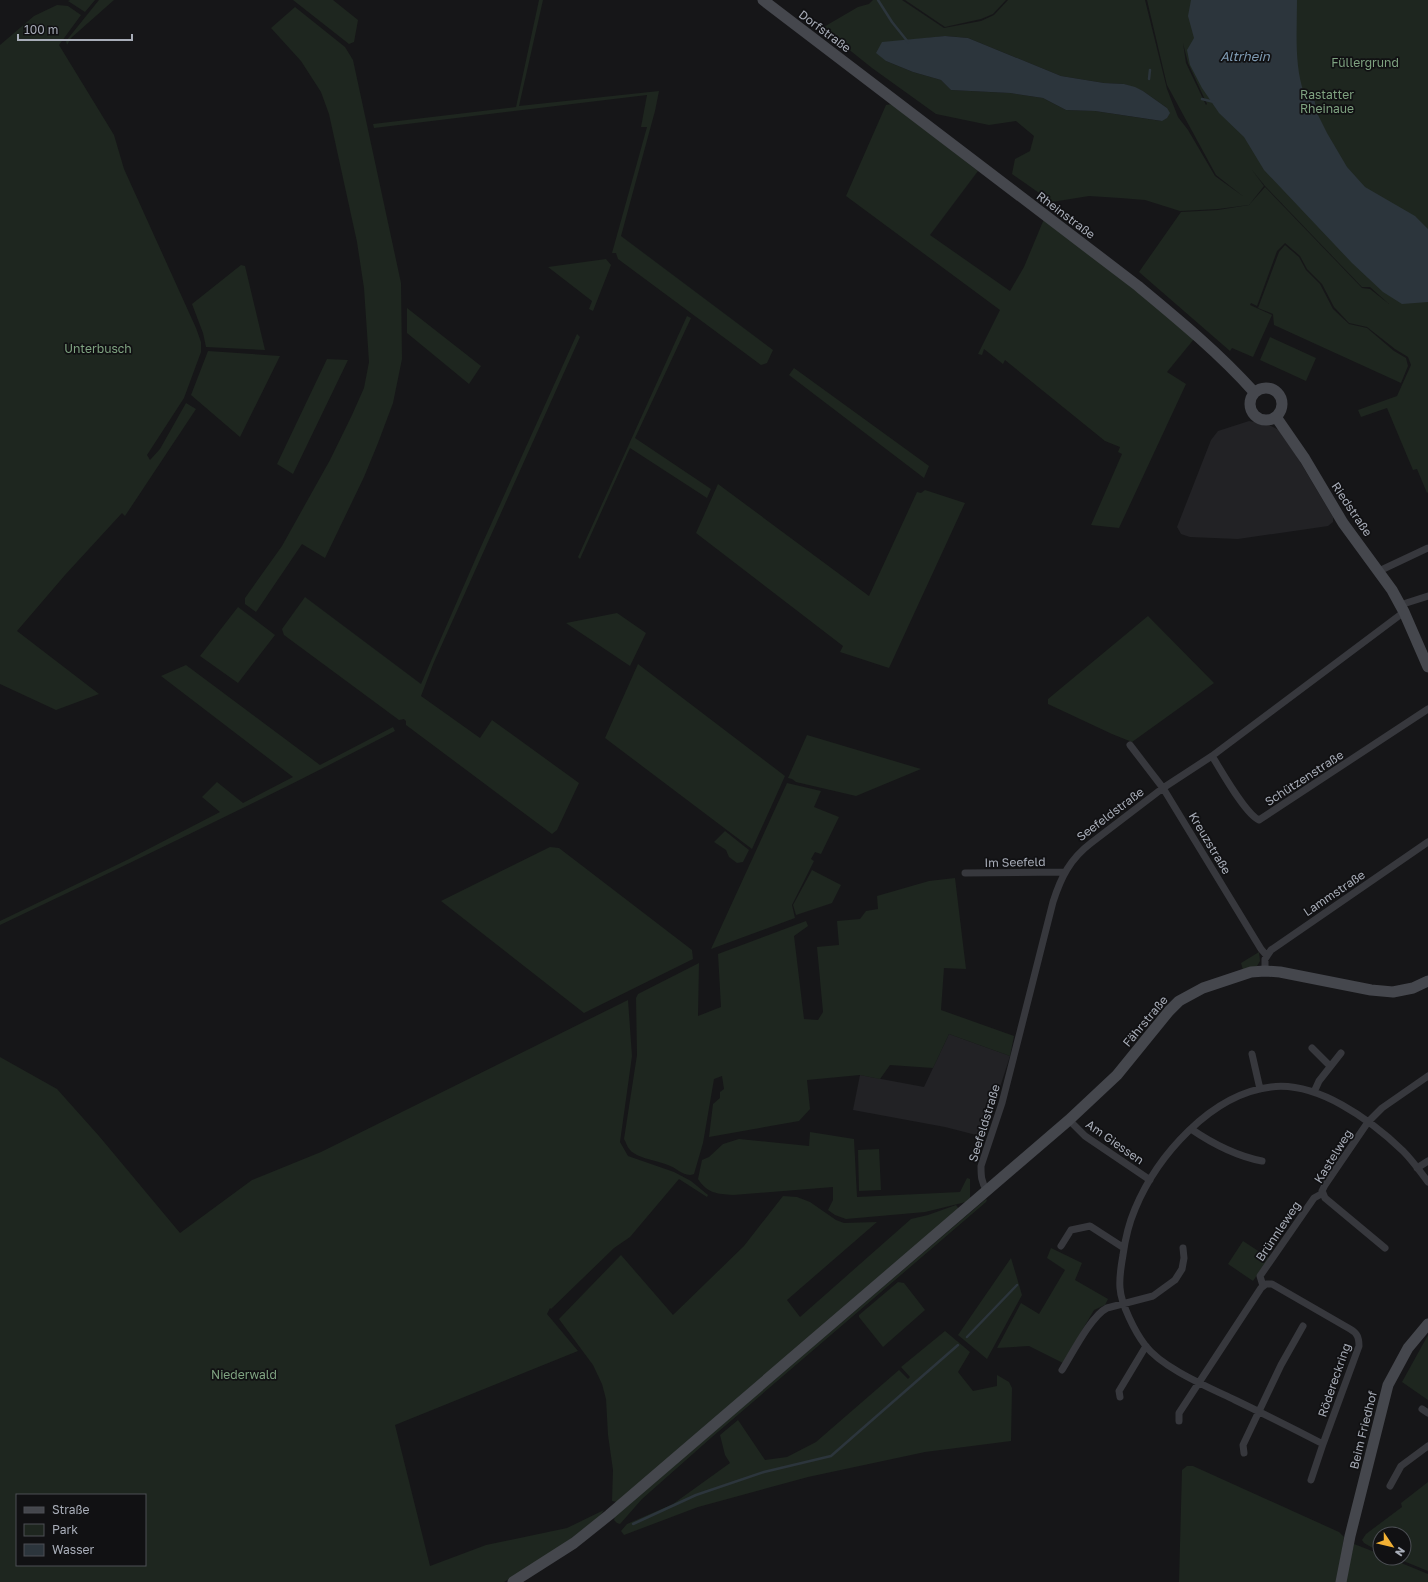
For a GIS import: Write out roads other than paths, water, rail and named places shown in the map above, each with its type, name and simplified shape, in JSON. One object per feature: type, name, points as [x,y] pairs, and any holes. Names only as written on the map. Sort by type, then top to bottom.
[{"type":"main road","name":"Dorfstraße","points":[[763,0],[852,69]]},
{"type":"main road","name":"Rheinstraße","points":[[852,69],[1138,286],[1198,336],[1254,392]]},
{"type":"main road","points":[[1266,388],[1277,392],[1282,403],[1279,421],[1260,419],[1252,413],[1250,405],[1254,392],[1266,388]]},
{"type":"main road","name":"Riedstraße","points":[[1279,421],[1344,523],[1379,570],[1402,609],[1428,667]]},
{"type":"main road","name":"Fährstraße","points":[[513,1582],[574,1543],[609,1516],[1069,1120],[1117,1075],[1168,1011],[1179,1001],[1203,988],[1251,972],[1280,972],[1371,990],[1393,992],[1413,988],[1428,981]]},
{"type":"main road","name":"Beim Friedhof","points":[[1341,1582],[1382,1404],[1388,1385],[1408,1348],[1428,1324]]},
{"type":"street","points":[[1379,570],[1428,548]]},
{"type":"street","points":[[1402,609],[1428,596]]},
{"type":"street","name":"Seefeldstraße","points":[[987,1191],[983,1185],[981,1166],[1002,1103],[1053,902],[1064,872],[1082,849],[1163,788],[1212,756],[1402,609]]},
{"type":"street","name":"Schützenstraße","points":[[1212,756],[1245,807],[1255,818],[1259,820],[1428,709]]},
{"type":"street","name":"Kreuzstraße","points":[[1130,745],[1163,788],[1267,956]]},
{"type":"street","name":"Lammstraße","points":[[1267,956],[1271,950],[1428,842]]},
{"type":"street","name":"Im Seefeld","points":[[966,873],[1064,872]]},
{"type":"street","points":[[1265,971],[1267,956]]},
{"type":"street","points":[[1312,1048],[1330,1066]]},
{"type":"street","points":[[1314,1092],[1319,1081],[1341,1053]]},
{"type":"street","points":[[1252,1054],[1260,1088]]},
{"type":"street","points":[[1368,1122],[1382,1108],[1428,1076]]},
{"type":"street","points":[[1323,1444],[1198,1382],[1166,1364],[1146,1346],[1134,1328],[1120,1290],[1120,1274],[1124,1248],[1135,1209],[1150,1180],[1170,1150],[1208,1114],[1230,1100],[1260,1088],[1284,1086],[1298,1088],[1314,1092],[1342,1106],[1368,1122],[1403,1151],[1428,1182]]},
{"type":"street","name":"Am Giessen","points":[[1069,1120],[1085,1136],[1150,1180]]},
{"type":"street","name":"Kastelweg","points":[[1368,1122],[1324,1185],[1322,1191],[1325,1198],[1385,1248]]},
{"type":"street","points":[[1191,1130],[1224,1149],[1248,1158],[1262,1161]]},
{"type":"street","points":[[1418,1168],[1428,1161]]},
{"type":"street","name":"Brünnleweg","points":[[1264,1286],[1260,1276],[1314,1198],[1323,1193]]},
{"type":"street","points":[[1060,1246],[1071,1230],[1090,1226],[1124,1248]]},
{"type":"street","points":[[1062,1370],[1101,1311],[1124,1303],[1153,1296],[1175,1280],[1182,1269],[1184,1248]]},
{"type":"street","name":"Rödereckring","points":[[1264,1286],[1272,1284],[1354,1331],[1359,1340],[1311,1480]]},
{"type":"street","points":[[1179,1421],[1179,1413],[1198,1382],[1264,1286]]},
{"type":"street","points":[[1244,1453],[1243,1445],[1281,1365],[1303,1326]]},
{"type":"street","points":[[1120,1397],[1119,1391],[1146,1346]]},
{"type":"street","points":[[1390,1486],[1401,1466],[1428,1446]]},
{"type":"water","name":"Altrhein","points":[[1191,0],[1297,0],[1297,59],[1304,93],[1311,94],[1314,98],[1317,113],[1327,133],[1347,167],[1365,187],[1415,216],[1428,229],[1428,302],[1402,304],[1383,292],[1352,263],[1264,170],[1244,137],[1219,113],[1202,88],[1190,65],[1187,50],[1194,38],[1188,16]]},
{"type":"water","points":[[945,36],[968,38],[1061,76],[1104,83],[1124,84],[1135,87],[1167,108],[1170,113],[1167,118],[1162,121],[1095,111],[1066,110],[1043,98],[1010,93],[951,90],[941,80],[913,72],[886,61],[876,53],[882,42]]},
{"type":"waterway","points":[[878,0],[892,22],[908,42]]},
{"type":"waterway","points":[[1149,79],[1150,70]]},
{"type":"waterway","points":[[1202,99],[1214,102]]},
{"type":"waterway","points":[[967,1337],[1017,1285]]},
{"type":"waterway","points":[[633,1524],[696,1495],[764,1472],[831,1456],[958,1345]]},
{"type":"park label","name":"Füllergrund","points":[[1365,62]]},
{"type":"park label","name":"Rastatter Rheinaue","points":[[1327,101]]},
{"type":"park label","name":"Unterbusch","points":[[98,348]]},
{"type":"park label","name":"Niederwald","points":[[244,1374]]}]
